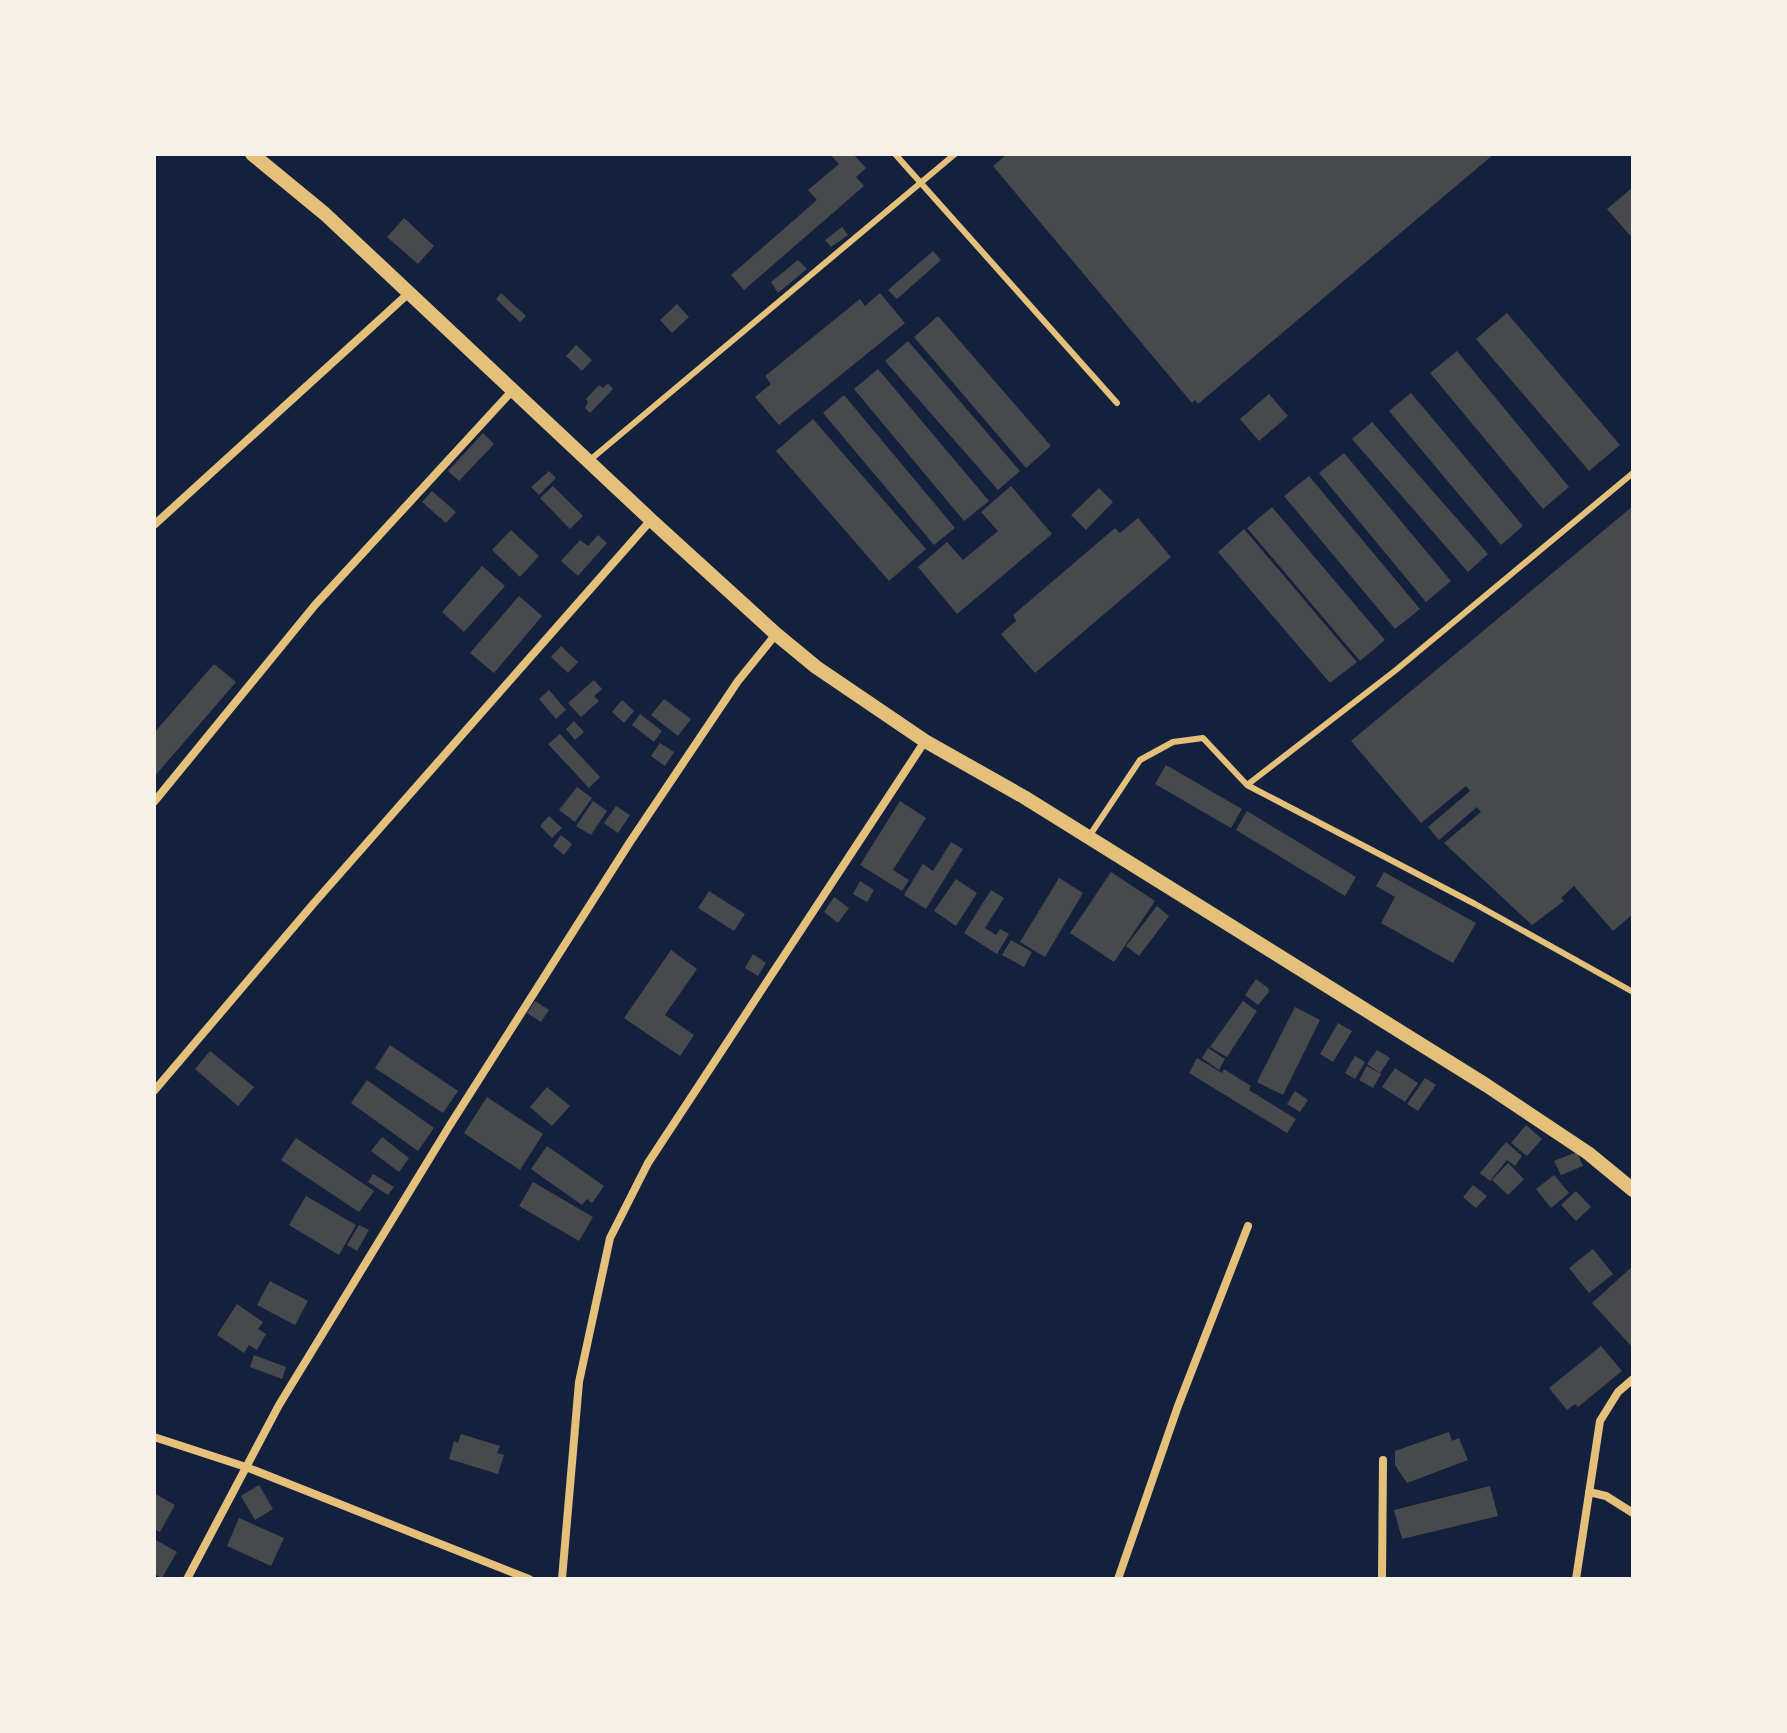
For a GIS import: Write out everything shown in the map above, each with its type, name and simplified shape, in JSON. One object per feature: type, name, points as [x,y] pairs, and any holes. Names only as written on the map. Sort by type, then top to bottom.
[{"type":"street","points":[[252,154],[325,214],[651,520],[816,667],[925,741],[1088,838],[1486,1085],[1588,1153],[1633,1190]]},
{"type":"street","points":[[154,525],[410,292]]},
{"type":"street","points":[[154,802],[315,605],[512,391]]},
{"type":"street","points":[[154,1091],[314,903],[651,520]]},
{"type":"street","points":[[187,1579],[279,1405],[475,1084],[630,842],[738,681],[776,634]]},
{"type":"street","points":[[562,1579],[579,1382],[610,1238],[648,1163],[925,741]]},
{"type":"street","points":[[1118,1579],[1178,1406],[1248,1226]]},
{"type":"street","points":[[1576,1579],[1600,1421],[1618,1392],[1633,1379]]},
{"type":"street","points":[[154,1437],[246,1467],[529,1579]]},
{"type":"street","points":[[1382,1579],[1383,1460]]},
{"type":"street","points":[[1589,1492],[1606,1496],[1633,1513]]},
{"type":"lane","points":[[895,154],[1117,403]]},
{"type":"lane","points":[[590,460],[955,154]]},
{"type":"lane","points":[[1247,785],[1396,670],[1633,473]]},
{"type":"lane","points":[[1088,838],[1140,760],[1173,742],[1203,738],[1247,785],[1475,904],[1633,992]]},
{"type":"building","points":[[830,154],[853,154],[866,168],[856,177],[864,186],[744,290],[731,275],[817,200],[808,190],[839,164]]},
{"type":"building","points":[[1007,154],[1494,154],[1198,404],[1195,400],[1192,403],[993,166]]},
{"type":"building","points":[[1633,187],[1633,239],[1607,209]]},
{"type":"building","points":[[404,218],[434,246],[418,264],[387,237]]},
{"type":"building","points":[[842,227],[848,235],[831,247],[825,240]]},
{"type":"building","points":[[933,251],[941,260],[897,299],[888,290]]},
{"type":"building","points":[[798,260],[807,269],[778,293],[771,282]]},
{"type":"building","points":[[501,293],[526,316],[520,322],[496,299]]},
{"type":"building","points":[[880,293],[905,323],[779,425],[755,397],[771,384],[765,376],[860,299],[865,306]]},
{"type":"building","points":[[677,304],[689,317],[672,333],[660,320]]},
{"type":"building","points":[[1507,313],[1620,445],[1589,471],[1476,339]]},
{"type":"building","points":[[938,316],[1051,446],[1026,468],[914,337]]},
{"type":"building","points":[[908,341],[1020,471],[998,490],[885,361]]},
{"type":"building","points":[[576,345],[592,360],[582,371],[566,356]]},
{"type":"building","points":[[1457,351],[1569,487],[1543,509],[1430,373]]},
{"type":"building","points":[[878,369],[989,501],[964,521],[854,389]]},
{"type":"building","points":[[608,383],[613,389],[590,413],[585,408],[586,399],[599,385],[603,388]]},
{"type":"building","points":[[1411,393],[1523,526],[1501,545],[1389,411]]},
{"type":"building","points":[[1269,394],[1288,416],[1259,441],[1240,419]]},
{"type":"building","points":[[844,395],[955,528],[934,545],[823,413]]},
{"type":"building","points":[[813,419],[926,549],[889,581],[776,451]]},
{"type":"building","points":[[1372,422],[1488,554],[1468,572],[1352,439]]},
{"type":"building","points":[[483,433],[494,444],[459,481],[448,471]]},
{"type":"building","points":[[1344,453],[1451,581],[1426,602],[1319,473]]},
{"type":"building","points":[[549,471],[556,478],[539,495],[531,487]]},
{"type":"building","points":[[1309,476],[1420,609],[1395,629],[1284,496]]},
{"type":"building","points":[[553,486],[583,516],[570,529],[540,498]]},
{"type":"building","points":[[1011,486],[1052,534],[957,614],[918,567],[947,542],[963,560],[998,531],[981,512]]},
{"type":"building","points":[[1099,488],[1113,502],[1086,530],[1071,515]]},
{"type":"building","points":[[432,491],[456,512],[446,523],[422,502]]},
{"type":"building","points":[[1633,506],[1633,914],[1613,931],[1574,886],[1561,898],[1564,901],[1532,925],[1444,843],[1481,812],[1477,807],[1439,840],[1428,827],[1470,791],[1466,786],[1421,823],[1351,741]]},
{"type":"building","points":[[1272,507],[1385,640],[1360,661],[1247,528]]},
{"type":"building","points":[[1138,518],[1171,557],[1035,673],[1001,634],[1016,621],[1013,615],[1115,528],[1120,533]]},
{"type":"building","points":[[1244,529],[1357,662],[1330,683],[1218,552]]},
{"type":"building","points":[[511,530],[539,556],[520,577],[492,550]]},
{"type":"building","points":[[598,535],[607,543],[578,576],[561,561],[580,540],[588,546]]},
{"type":"building","points":[[482,566],[505,586],[464,632],[442,612]]},
{"type":"building","points":[[519,596],[542,616],[494,673],[470,653]]},
{"type":"building","points":[[561,646],[578,662],[568,673],[551,657]]},
{"type":"building","points":[[214,664],[236,682],[154,777],[154,733]]},
{"type":"building","points":[[594,680],[602,689],[594,696],[599,701],[581,717],[568,703]]},
{"type":"building","points":[[549,690],[566,710],[556,719],[539,699]]},
{"type":"building","points":[[664,699],[691,719],[678,736],[651,715]]},
{"type":"building","points":[[622,700],[634,711],[624,723],[612,712]]},
{"type":"building","points":[[640,714],[662,731],[654,742],[632,725]]},
{"type":"building","points":[[574,721],[584,732],[575,740],[566,729]]},
{"type":"building","points":[[560,734],[600,777],[589,788],[548,744]]},
{"type":"building","points":[[660,743],[674,752],[665,766],[651,756]]},
{"type":"building","points":[[1166,765],[1242,809],[1231,828],[1155,784]]},
{"type":"building","points":[[577,787],[592,798],[575,822],[559,810]]},
{"type":"building","points":[[593,801],[607,811],[591,835],[576,826]]},
{"type":"building","points":[[900,801],[926,818],[893,870],[909,880],[902,891],[860,865]]},
{"type":"building","points":[[616,806],[630,815],[618,833],[604,823]]},
{"type":"building","points":[[1247,811],[1356,877],[1345,896],[1236,830]]},
{"type":"building","points":[[549,816],[562,828],[552,838],[540,826]]},
{"type":"building","points":[[561,835],[572,844],[564,855],[553,846]]},
{"type":"building","points":[[951,842],[963,849],[926,909],[904,895],[923,864],[933,871]]},
{"type":"building","points":[[1111,872],[1155,901],[1114,962],[1070,933]]},
{"type":"building","points":[[1384,872],[1476,923],[1453,963],[1381,923],[1395,897],[1376,886]]},
{"type":"building","points":[[1059,878],[1083,893],[1045,957],[1020,942]]},
{"type":"building","points":[[956,879],[977,893],[956,926],[934,911]]},
{"type":"building","points":[[860,881],[874,890],[867,902],[853,894]]},
{"type":"building","points":[[991,890],[1004,898],[985,928],[996,935],[1000,929],[1009,934],[997,954],[964,933]]},
{"type":"building","points":[[709,891],[745,914],[734,931],[698,908]]},
{"type":"building","points":[[834,897],[849,908],[838,923],[824,912]]},
{"type":"building","points":[[1157,906],[1169,916],[1139,956],[1126,946]]},
{"type":"building","points":[[1011,940],[1032,952],[1024,967],[1002,955]]},
{"type":"building","points":[[671,950],[697,969],[665,1015],[694,1035],[680,1056],[624,1018]]},
{"type":"building","points":[[753,954],[766,963],[758,976],[745,968]]},
{"type":"building","points":[[1256,979],[1269,992],[1258,1005],[1245,995]]},
{"type":"building","points":[[535,1001],[549,1010],[541,1022],[527,1013]]},
{"type":"building","points":[[1243,1001],[1257,1011],[1227,1057],[1210,1047]]},
{"type":"building","points":[[1295,1007],[1320,1020],[1283,1095],[1257,1082]]},
{"type":"building","points":[[1338,1023],[1352,1031],[1333,1062],[1320,1054]]},
{"type":"building","points":[[390,1045],[458,1091],[443,1113],[375,1068]]},
{"type":"building","points":[[1208,1048],[1225,1059],[1219,1070],[1202,1058]]},
{"type":"building","points":[[1377,1050],[1390,1058],[1380,1073],[1367,1064]]},
{"type":"building","points":[[210,1051],[254,1087],[238,1106],[195,1069]]},
{"type":"building","points":[[1355,1056],[1365,1062],[1355,1079],[1345,1073]]},
{"type":"building","points":[[1197,1058],[1222,1073],[1224,1069],[1251,1086],[1249,1090],[1296,1119],[1287,1133],[1189,1073]]},
{"type":"building","points":[[1367,1066],[1381,1074],[1373,1088],[1359,1080]]},
{"type":"building","points":[[1395,1068],[1418,1083],[1405,1102],[1382,1087]]},
{"type":"building","points":[[1425,1078],[1436,1085],[1418,1111],[1407,1104]]},
{"type":"building","points":[[367,1080],[434,1128],[418,1151],[351,1103]]},
{"type":"building","points":[[547,1087],[570,1106],[552,1126],[530,1107]]},
{"type":"building","points":[[1295,1091],[1308,1100],[1300,1112],[1287,1104]]},
{"type":"building","points":[[487,1097],[543,1134],[520,1170],[464,1133]]},
{"type":"building","points":[[1526,1125],[1542,1139],[1527,1156],[1511,1143]]},
{"type":"building","points":[[382,1137],[409,1158],[399,1172],[371,1151]]},
{"type":"building","points":[[296,1138],[374,1191],[359,1212],[281,1160]]},
{"type":"building","points":[[1506,1142],[1522,1156],[1515,1166],[1507,1160],[1490,1181],[1480,1173]]},
{"type":"building","points":[[547,1146],[604,1186],[592,1203],[587,1199],[582,1205],[531,1169]]},
{"type":"building","points":[[1577,1152],[1583,1166],[1561,1175],[1554,1161]]},
{"type":"building","points":[[1508,1163],[1524,1179],[1508,1195],[1492,1180]]},
{"type":"building","points":[[373,1174],[394,1187],[388,1195],[368,1182]]},
{"type":"building","points":[[1554,1175],[1569,1193],[1551,1208],[1536,1189]]},
{"type":"building","points":[[533,1182],[593,1217],[579,1241],[519,1206]]},
{"type":"building","points":[[1473,1185],[1487,1196],[1476,1208],[1463,1197]]},
{"type":"building","points":[[1576,1191],[1591,1207],[1576,1221],[1561,1205]]},
{"type":"building","points":[[306,1196],[356,1225],[339,1255],[289,1225]]},
{"type":"building","points":[[359,1225],[369,1230],[357,1251],[347,1245]]},
{"type":"building","points":[[1593,1249],[1613,1274],[1589,1293],[1569,1268]]},
{"type":"building","points":[[1633,1266],[1631,1297],[1633,1348],[1592,1303]]},
{"type":"building","points":[[270,1281],[308,1301],[295,1325],[257,1305]]},
{"type":"building","points":[[237,1304],[263,1322],[258,1329],[266,1334],[257,1350],[249,1345],[244,1353],[217,1335]]},
{"type":"building","points":[[1601,1346],[1622,1371],[1578,1407],[1575,1404],[1567,1410],[1549,1388]]},
{"type":"building","points":[[254,1355],[286,1367],[282,1379],[250,1367]]},
{"type":"building","points":[[1449,1432],[1452,1441],[1459,1438],[1468,1460],[1407,1483],[1395,1465],[1395,1451]]},
{"type":"building","points":[[461,1434],[500,1446],[497,1453],[504,1455],[498,1474],[449,1459],[454,1441],[458,1443]]},
{"type":"building","points":[[259,1485],[273,1509],[255,1520],[241,1496]]},
{"type":"building","points":[[1490,1486],[1498,1516],[1402,1539],[1394,1510]]},
{"type":"building","points":[[154,1493],[175,1505],[160,1532],[154,1529]]},
{"type":"building","points":[[239,1518],[284,1538],[271,1566],[227,1546]]},
{"type":"building","points":[[154,1539],[177,1552],[162,1578],[154,1574]]}]
